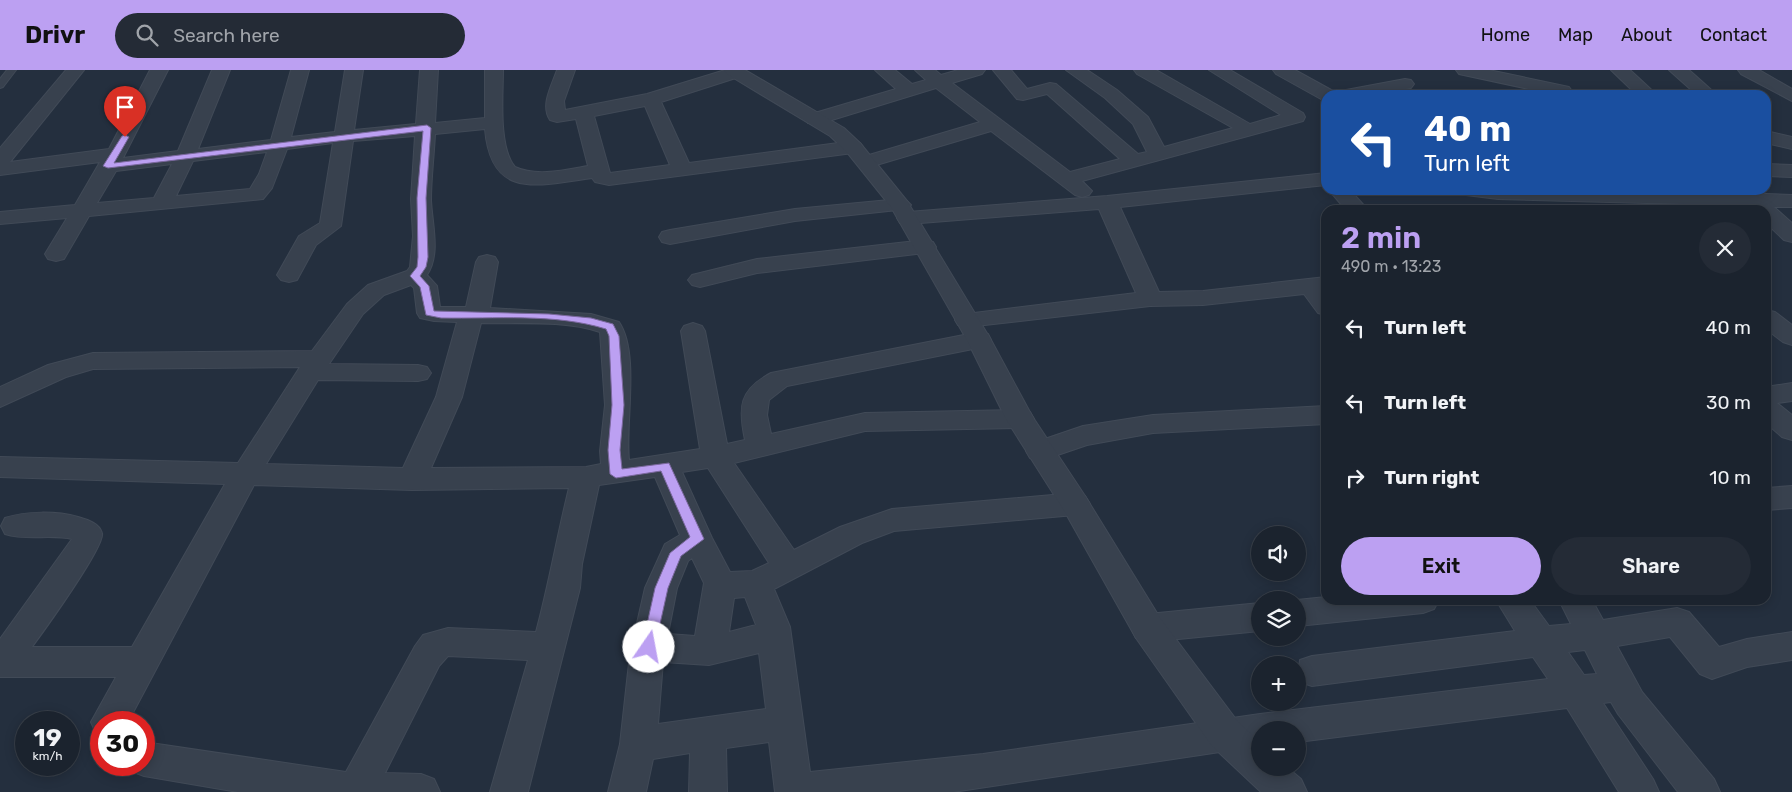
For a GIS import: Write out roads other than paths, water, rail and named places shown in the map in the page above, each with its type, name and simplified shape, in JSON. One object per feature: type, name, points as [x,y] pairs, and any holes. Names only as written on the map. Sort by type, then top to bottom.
[{"type":"street","points":[[0,161],[75,70]]},
{"type":"street","points":[[56,254],[112,160],[159,70]]},
{"type":"street","points":[[161,204],[185,157],[221,70]]},
{"type":"street","points":[[0,218],[256,195],[263,188],[279,144],[300,70]]},
{"type":"street","points":[[289,275],[308,241],[330,226],[346,136],[354,70]]},
{"type":"street","points":[[115,711],[245,475],[315,365],[355,309],[368,297],[376,290],[414,276],[422,267],[421,198],[427,128],[429,70]]},
{"type":"street","points":[[494,70],[494,123],[500,162],[506,170],[513,174],[540,177],[599,171]]},
{"type":"street","points":[[566,70],[555,101],[557,116],[584,113],[651,99],[734,71],[837,132],[859,154],[904,212],[973,330],[1020,419],[1075,504],[1148,628],[1249,732]]},
{"type":"street","points":[[884,70],[908,90]]},
{"type":"street","points":[[815,118],[908,90],[930,76],[976,70]]},
{"type":"street","points":[[1002,70],[1023,95],[1050,88],[1135,162]]},
{"type":"street","points":[[1075,70],[1110,94],[1140,121],[1158,155]]},
{"type":"street","points":[[1143,70],[1241,125],[1245,131]]},
{"type":"street","points":[[1068,179],[1296,117],[1218,70]]},
{"type":"street","points":[[1282,70],[1321,92]]},
{"type":"street","points":[[1540,70],[1562,90]]},
{"type":"street","points":[[1620,70],[1642,90]]},
{"type":"street","points":[[1678,70],[1702,90]]},
{"type":"street","points":[[1747,70],[1792,96]]},
{"type":"street","points":[[1472,71],[1552,90]]},
{"type":"street","points":[[930,76],[1101,202],[1150,300]]},
{"type":"street","points":[[1373,90],[1405,84]]},
{"type":"street","points":[[651,99],[682,170]]},
{"type":"street","points":[[584,113],[599,171],[602,178],[609,179],[682,170],[859,154],[994,124]]},
{"type":"street","points":[[0,169],[112,160],[185,157],[346,136],[494,123]]},
{"type":"street","points":[[1771,138],[1792,143]]},
{"type":"street","points":[[1771,170],[1792,171]]},
{"type":"street","points":[[670,237],[795,215],[904,212],[1101,202],[1321,180]]},
{"type":"street","points":[[1344,195],[1352,205]]},
{"type":"street","points":[[1462,195],[1470,205]]},
{"type":"street","points":[[1500,195],[1507,205]]},
{"type":"street","points":[[1591,195],[1599,205]]},
{"type":"street","points":[[1607,195],[1759,203],[1792,201]]},
{"type":"street","points":[[1771,215],[1792,235]]},
{"type":"street","points":[[700,280],[757,266],[925,246]]},
{"type":"street","points":[[412,479],[449,397],[474,316],[487,262]]},
{"type":"street","points":[[414,276],[425,286],[429,312],[441,315],[549,317],[591,321],[610,327],[614,336],[618,405],[614,450],[601,475],[566,564],[564,588],[509,792]]},
{"type":"street","points":[[760,447],[752,413],[758,393],[780,379],[973,330],[1150,300],[1203,298],[1319,285]]},
{"type":"street","points":[[1771,321],[1792,337]]},
{"type":"street","points":[[693,331],[715,457],[789,567]]},
{"type":"street","points":[[0,398],[59,370],[75,364],[93,361],[315,365],[418,373]]},
{"type":"street","points":[[1771,395],[1792,392]]},
{"type":"street","points":[[1771,412],[1792,430]]},
{"type":"street","points":[[1040,451],[1083,436],[1153,424],[1321,415]]},
{"type":"street","points":[[0,467],[412,479],[601,475],[715,457],[864,422],[1020,419]]},
{"type":"street","points":[[665,466],[697,539],[720,583],[710,651]]},
{"type":"street","points":[[1771,499],[1792,497]]},
{"type":"street","points":[[720,583],[734,585],[756,584],[851,534],[892,520],[1075,504]]},
{"type":"street","points":[[2,662],[76,558],[87,541],[88,534],[83,529],[71,526],[16,526]]},
{"type":"street","points":[[627,792],[638,744],[649,647],[661,588],[676,553],[697,539]]},
{"type":"street","points":[[756,584],[774,635],[795,792],[984,782],[1249,732],[1620,686]]},
{"type":"street","points":[[1306,612],[1375,605]]},
{"type":"street","points":[[1515,605],[1539,642],[1576,692],[1640,792]]},
{"type":"street","points":[[1577,605],[1630,703],[1701,792]]},
{"type":"street","points":[[1148,628],[1251,618]]},
{"type":"street","points":[[1312,671],[1656,627],[1677,622],[1712,664],[1747,652],[1792,646]]},
{"type":"street","points":[[649,647],[710,651],[774,635]]},
{"type":"street","points":[[341,791],[435,645],[448,642],[549,646]]},
{"type":"street","points":[[2,662],[141,662]]},
{"type":"street","points":[[638,744],[785,723]]},
{"type":"street","points":[[708,734],[708,792]]},
{"type":"street","points":[[155,761],[341,791],[420,792]]},
{"type":"street","points":[[1271,776],[1288,792]]},
{"type":"lane","points":[[0,85],[12,70]]}]
